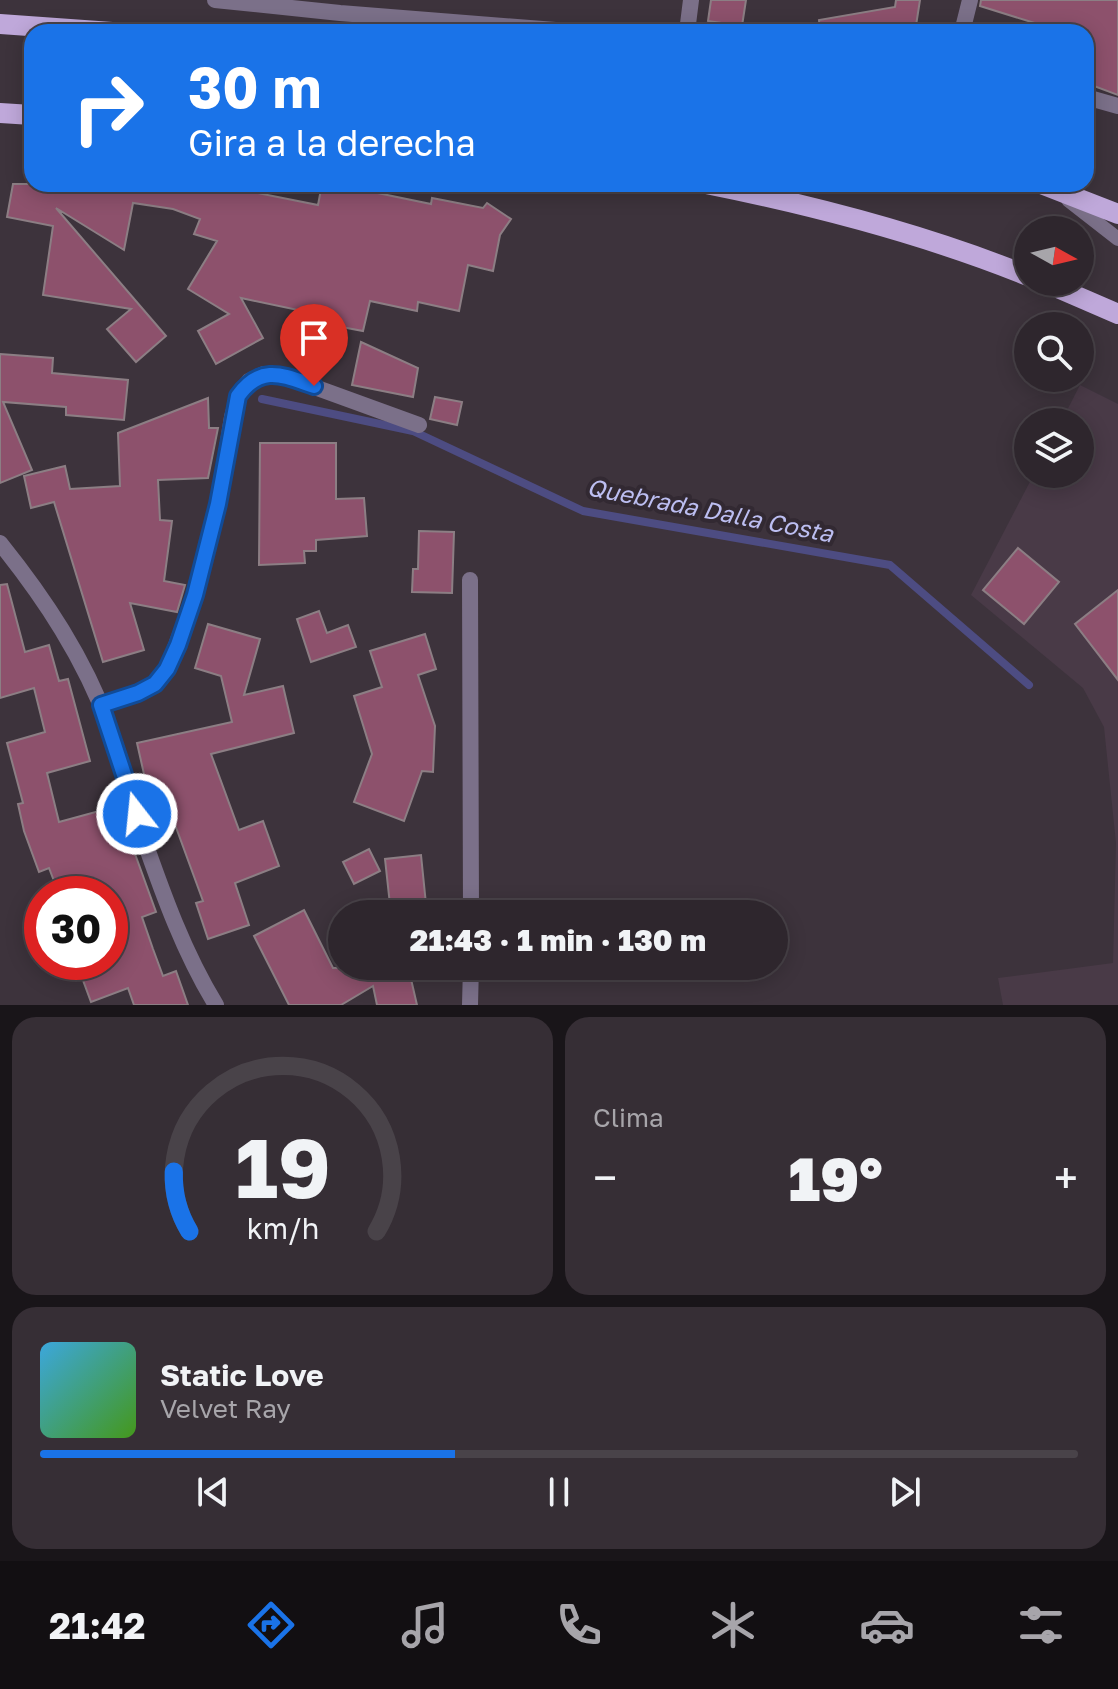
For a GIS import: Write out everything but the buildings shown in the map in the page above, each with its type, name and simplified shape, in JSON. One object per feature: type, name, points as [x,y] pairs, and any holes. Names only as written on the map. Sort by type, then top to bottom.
[{"type":"main road","points":[[0,24],[24,26]]},
{"type":"main road","points":[[0,113],[24,114]]},
{"type":"main road","points":[[739,192],[947,247],[1014,271]]},
{"type":"main road","points":[[1062,192],[1113,210]]},
{"type":"main road","points":[[1076,296],[1118,314]]},
{"type":"street","points":[[215,0],[488,24]]},
{"type":"street","points":[[688,24],[691,0]]},
{"type":"street","points":[[964,24],[970,0]]},
{"type":"street","points":[[1094,99],[1118,106]]},
{"type":"street","points":[[101,705],[155,684],[167,669],[195,595],[224,476],[232,417],[238,396],[249,381],[264,374],[287,377],[419,425]]},
{"type":"street","points":[[0,543],[56,616],[101,705],[143,836],[195,970],[216,1005]]},
{"type":"street","points":[[470,580],[471,900]]},
{"type":"street","points":[[470,1005],[471,980]]},
{"type":"lane","points":[[1055,192],[1118,239]]},
{"type":"lane","points":[[1094,304],[1118,306]]},
{"type":"shaded area","points":[[1076,392],[1094,392],[1118,404],[1118,1005],[1003,1005],[998,978],[1113,963],[1116,843],[1104,727],[1083,688],[971,595],[1027,488],[1094,488],[1094,408],[1068,408]]},
{"type":"waterway","name":"Quebrada Dalla Costa","points":[[262,399],[413,431],[583,511],[890,565],[1029,685]]},
{"type":"route","points":[[137,814],[101,705],[155,684],[167,669],[178,645],[195,595],[218,504],[238,396],[249,381],[264,374],[287,377],[314,386]]}]
